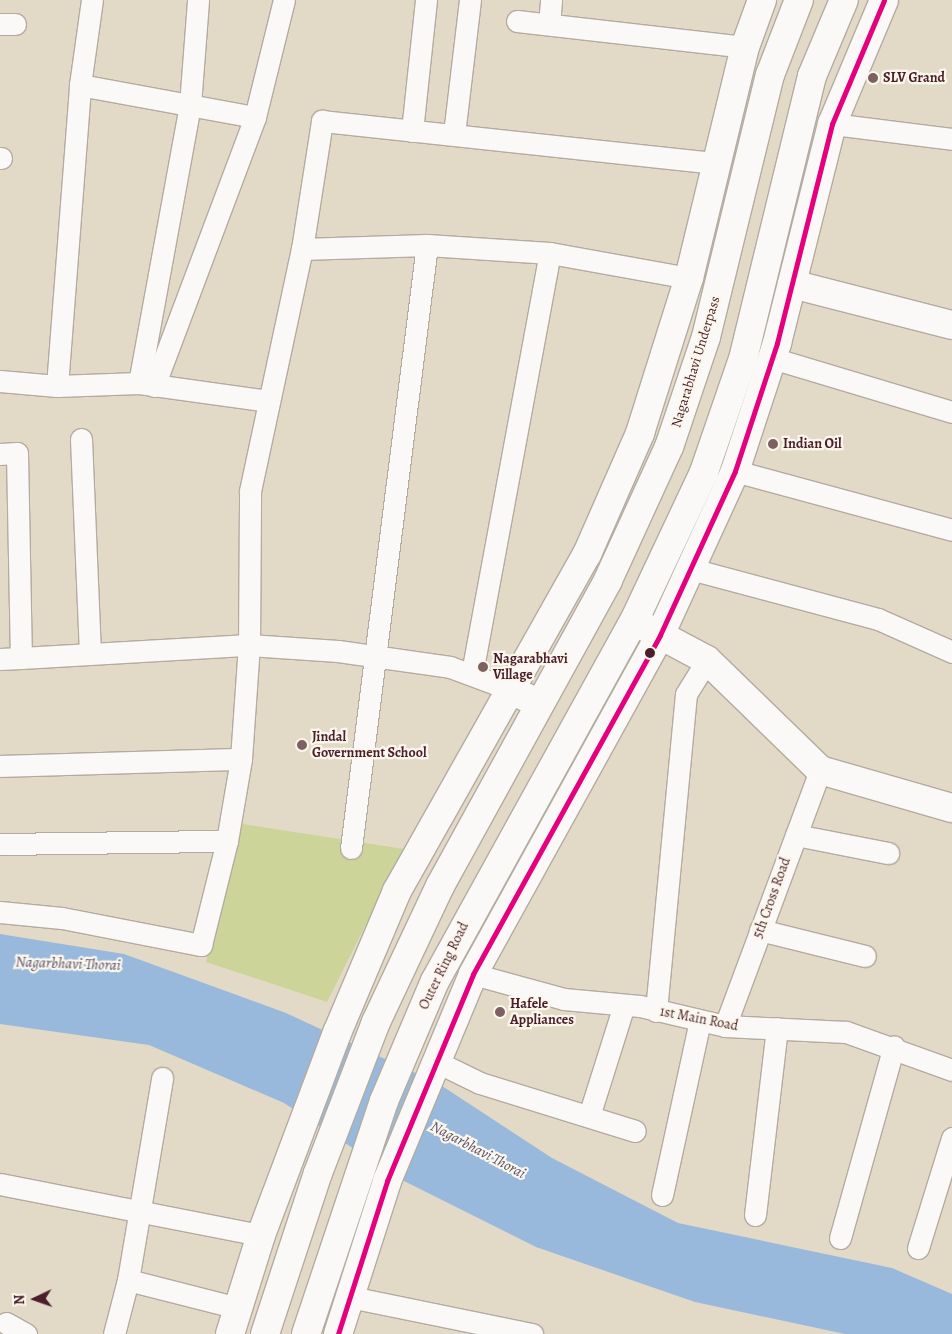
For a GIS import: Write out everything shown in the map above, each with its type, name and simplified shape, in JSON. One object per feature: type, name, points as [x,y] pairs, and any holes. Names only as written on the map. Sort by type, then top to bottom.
[{"type":"main road","name":"Nagarabhavi Underpass","points":[[540,704],[608,580],[690,393],[765,92],[799,0]]},
{"type":"main road","points":[[844,0],[812,76],[756,308],[725,417],[669,552],[634,621],[707,660],[820,770],[952,808]]},
{"type":"main road","points":[[338,1334],[387,1181],[473,974],[660,635],[735,471],[772,358],[832,124],[884,0]]},
{"type":"main road","points":[[230,1334],[261,1235],[336,1033],[401,883],[602,524],[652,399],[689,278],[715,163],[757,7]]},
{"type":"main road","points":[[792,284],[952,325]]},
{"type":"main road","name":"Outer Ring Road","points":[[306,1334],[360,1169],[409,1036],[475,904],[634,621]]},
{"type":"main road","points":[[266,1334],[330,1139],[376,1022],[440,886],[540,704],[509,689]]},
{"type":"street","points":[[57,386],[80,84],[92,0]]},
{"type":"street","points":[[147,384],[190,105],[198,0]]},
{"type":"street","points":[[147,384],[255,117],[284,0]]},
{"type":"street","points":[[412,131],[426,0]]},
{"type":"street","points":[[454,134],[470,0]]},
{"type":"street","points":[[549,24],[551,0]]},
{"type":"street","points":[[517,21],[745,47]]},
{"type":"street","points":[[80,84],[255,117]]},
{"type":"street","points":[[0,912],[62,918],[201,945],[227,841],[241,759],[249,645],[250,491],[302,248],[322,121],[715,163]]},
{"type":"street","points":[[832,124],[952,139]]},
{"type":"street","points":[[302,248],[427,245],[550,253],[689,278]]},
{"type":"street","points":[[351,848],[374,653],[427,245]]},
{"type":"street","points":[[472,672],[550,253]]},
{"type":"street","points":[[772,358],[952,412]]},
{"type":"street","points":[[0,381],[57,386],[147,384],[268,401]]},
{"type":"street","points":[[81,439],[90,653]]},
{"type":"street","points":[[0,454],[17,453],[21,658]]},
{"type":"street","points":[[735,471],[952,530]]},
{"type":"street","points":[[691,569],[878,619],[952,652]]},
{"type":"street","points":[[0,659],[249,645],[374,653],[472,672],[509,689]]},
{"type":"street","points":[[656,1011],[686,694],[707,660]]},
{"type":"street","points":[[0,766],[241,759]]},
{"type":"street","name":"5th Cross Road","points":[[725,1026],[820,770]]},
{"type":"street","points":[[796,834],[888,853]]},
{"type":"street","points":[[0,844],[227,841]]},
{"type":"street","points":[[760,930],[865,956]]},
{"type":"street","name":"1st Main Road","points":[[473,974],[564,999],[656,1011],[725,1026],[846,1032],[894,1046],[952,1070]]},
{"type":"street","points":[[589,1116],[624,1006]]},
{"type":"street","points":[[662,1195],[700,1021]]},
{"type":"street","points":[[754,1215],[777,1028]]},
{"type":"street","points":[[840,1238],[894,1046]]},
{"type":"street","points":[[432,1069],[635,1130]]},
{"type":"street","points":[[114,1334],[128,1280],[136,1210],[162,1078]]},
{"type":"street","points":[[918,1248],[952,1138]]},
{"type":"street","points":[[0,1184],[261,1235]]},
{"type":"street","points":[[128,1280],[238,1308]]},
{"type":"street","points":[[350,1298],[476,1327],[532,1334]]},
{"type":"street","points":[[3,1326],[26,1334]]},
{"type":"green space","points":[[237,823],[404,849],[327,1002],[206,962]]},
{"type":"water","name":"Nagarbhavi Thorai","points":[[0,934],[124,954],[286,1013],[439,1084],[552,1158],[678,1223],[892,1268],[952,1294],[952,1334],[845,1334],[695,1302],[536,1247],[400,1179],[284,1103],[149,1045],[0,1024]]},
{"type":"transit line","points":[[338,1334],[387,1181],[473,974],[660,635],[735,471],[777,343],[832,124],[884,0]]},
{"type":"place","name":"SLV Grand","points":[[873,78]]},
{"type":"place","name":"Indian Oil","points":[[773,444]]},
{"type":"place","name":"Nagarabhavi Village","points":[[483,667]]},
{"type":"place","name":"Jindal Government School","points":[[302,745]]},
{"type":"place","name":"Hafele Appliances","points":[[500,1012]]}]
